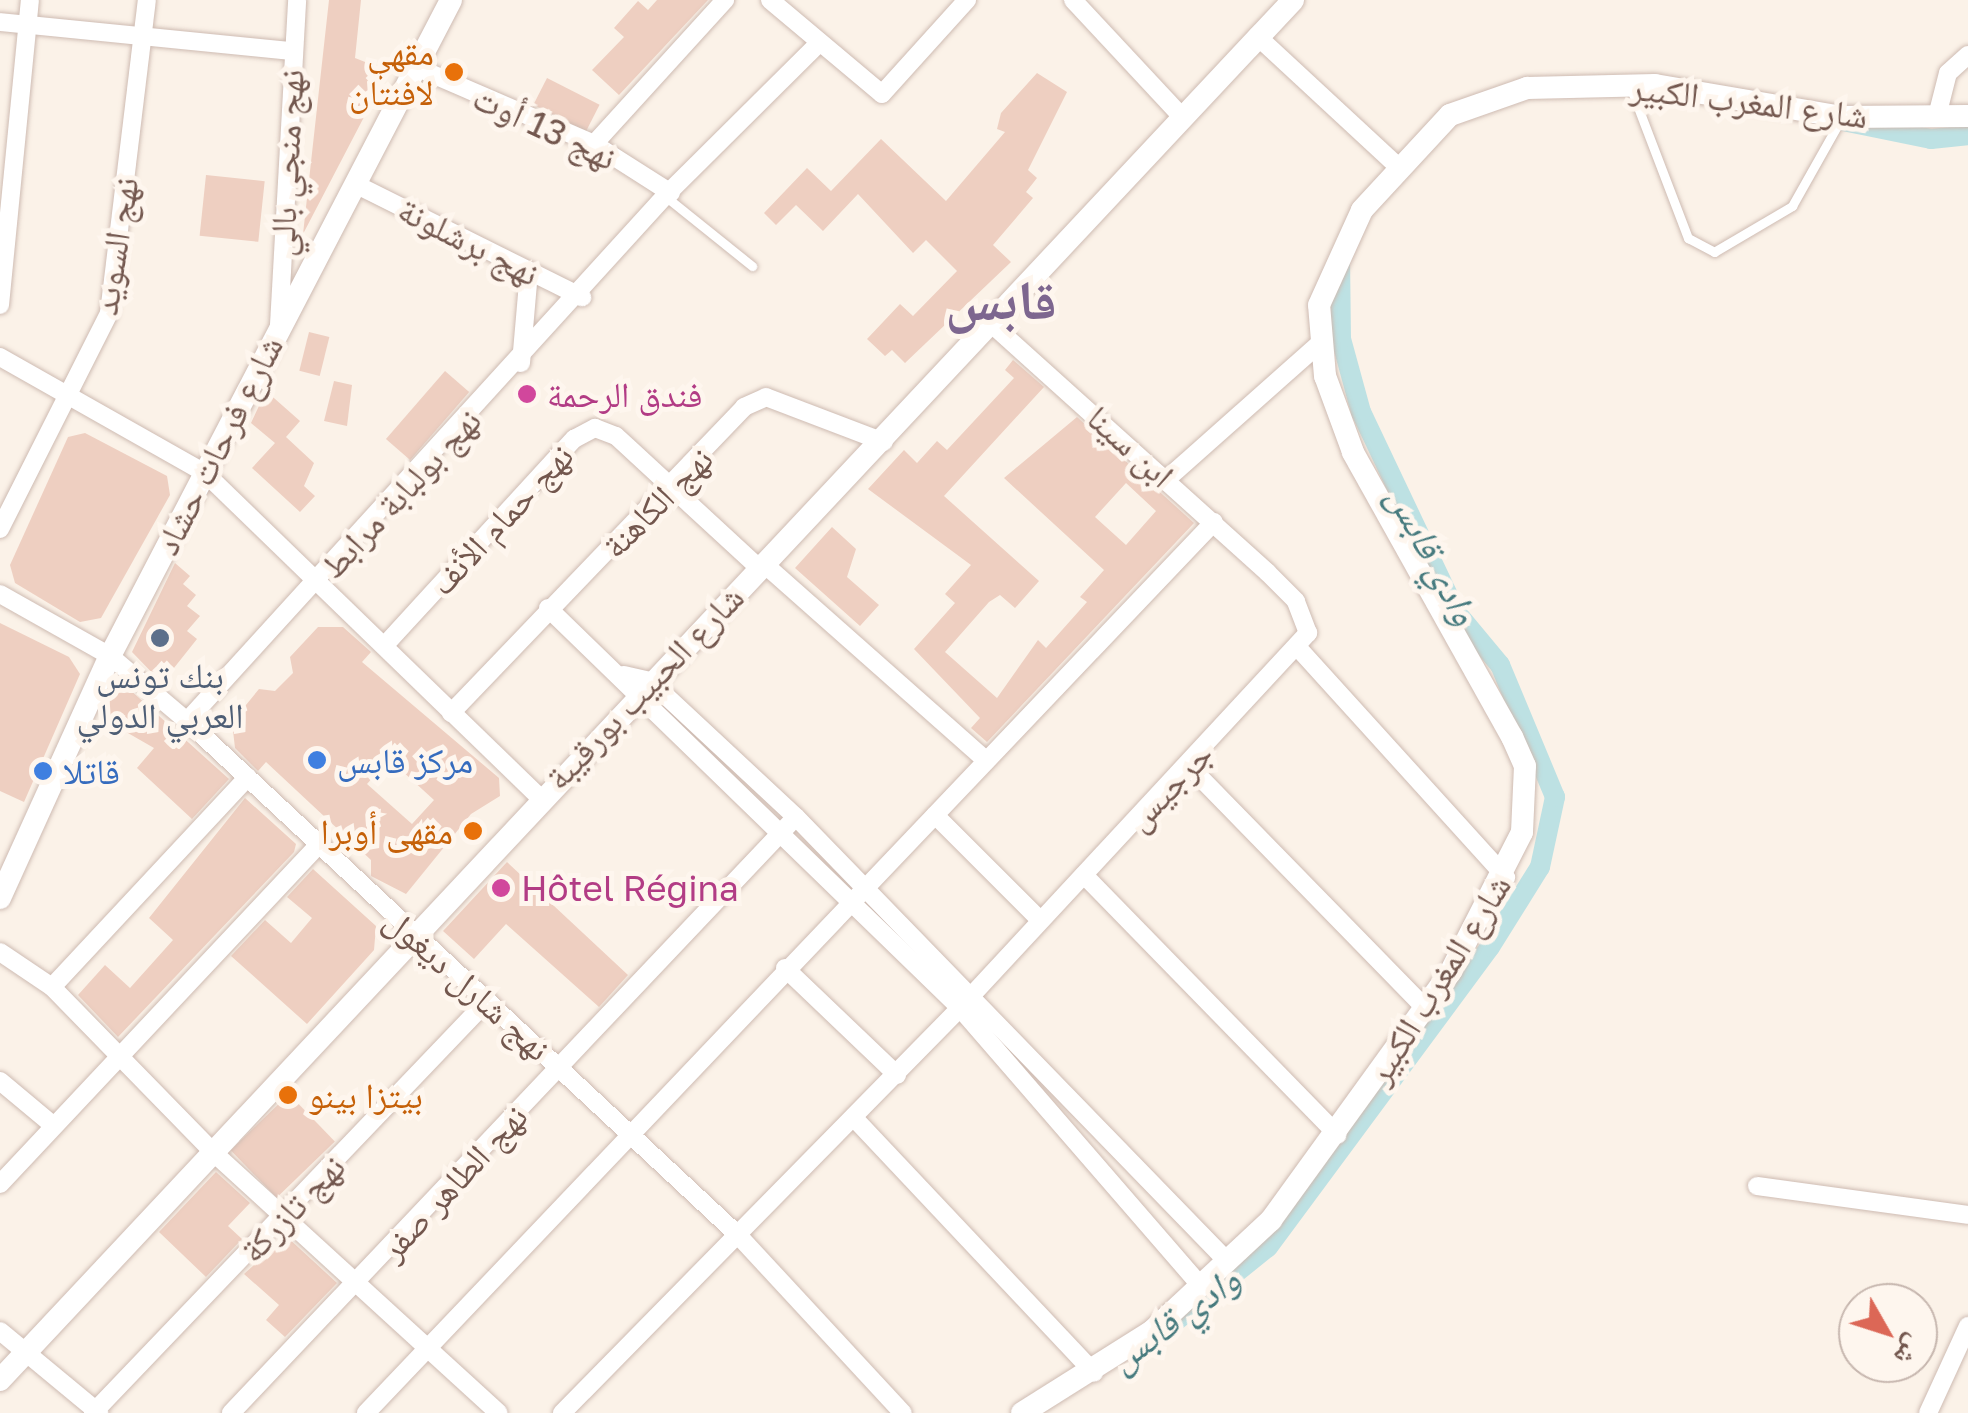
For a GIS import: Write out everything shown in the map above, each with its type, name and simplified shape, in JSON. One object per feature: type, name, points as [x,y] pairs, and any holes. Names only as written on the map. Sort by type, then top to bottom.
[{"type":"street","points":[[0,305],[30,0]]},
{"type":"street","name":"نهج السويد","points":[[0,529],[109,314],[148,0]]},
{"type":"street","name":"نهج منجي بالي","points":[[279,325],[291,51],[297,0]]},
{"type":"street","name":"شارع فرحات حشاد","points":[[0,898],[110,656],[451,0]]},
{"type":"street","points":[[594,144],[724,0]]},
{"type":"street","points":[[770,0],[818,45],[882,94],[968,0]]},
{"type":"street","points":[[1073,0],[1182,117]]},
{"type":"street","name":"شارع الحبيب بورقيبة","points":[[0,1380],[215,1154],[538,796],[884,442],[1294,0]]},
{"type":"street","points":[[0,22],[30,21],[291,51]]},
{"type":"street","points":[[1257,36],[1395,164]]},
{"type":"street","name":"نهج بولبابة مرابط","points":[[187,721],[522,363],[668,195],[818,45]]},
{"type":"street","points":[[1938,116],[1948,74],[1968,54]]},
{"type":"street","name":"نهج 13 أوت","points":[[416,67],[594,144],[668,195]]},
{"type":"street","name":"شارع المغرب الكبير","points":[[1022,1413],[1094,1373],[1202,1286],[1228,1262],[1338,1135],[1426,1009],[1506,877],[1522,832],[1525,766],[1352,452],[1318,345],[1332,260],[1395,164],[1450,115],[1493,94],[1629,85],[1842,117],[1968,116]]},
{"type":"street","name":"نهج برشلونة","points":[[355,184],[582,297]]},
{"type":"street","points":[[522,363],[529,271]]},
{"type":"street","name":"ابن سينا","points":[[992,324],[1168,478],[1267,572],[1304,614],[1300,650]]},
{"type":"street","points":[[1168,478],[1318,345]]},
{"type":"street","points":[[0,357],[206,473],[321,578],[451,713],[538,796]]},
{"type":"street","name":"نهج الكاهنة","points":[[451,713],[548,608],[674,490],[744,407],[766,397],[884,442]]},
{"type":"street","name":"نهج حمام الأنف","points":[[385,644],[584,431],[616,436],[986,760]]},
{"type":"street","points":[[366,1413],[785,968],[1214,522]]},
{"type":"street","name":"نهج شارل ديغول","points":[[0,594],[110,656],[187,721],[320,843],[412,937],[488,1000],[737,1234],[904,1413]]},
{"type":"street","points":[[548,608],[624,675],[633,699],[789,824]]},
{"type":"street","points":[[1300,650],[1506,877]]},
{"type":"street","name":"جرجيس","points":[[562,1413],[897,1075],[1300,650]]},
{"type":"street","points":[[624,675],[650,681],[860,892],[975,992],[1228,1262]]},
{"type":"street","points":[[1189,766],[1426,1009]]},
{"type":"street","points":[[52,987],[248,778]]},
{"type":"street","points":[[935,815],[1040,920]]},
{"type":"street","name":"نهج الطاهر صفر","points":[[231,1413],[360,1282],[789,824]]},
{"type":"street","points":[[0,1184],[320,843]]},
{"type":"street","points":[[1084,874],[1338,1135]]},
{"type":"street","points":[[860,892],[1202,1286]]},
{"type":"street","points":[[0,952],[52,987],[215,1154],[288,1212],[499,1413]]},
{"type":"street","points":[[785,968],[897,1075]]},
{"type":"street","name":"نهج تازركة","points":[[96,1412],[488,1000]]},
{"type":"street","points":[[0,1081],[54,1126]]},
{"type":"street","points":[[854,1118],[1094,1373]]},
{"type":"street","points":[[1757,1186],[1968,1215]]},
{"type":"street","points":[[1928,1413],[1968,1326]]},
{"type":"street","points":[[0,1330],[23,1357],[96,1412]]},
{"type":"lane","points":[[1629,85],[1688,238],[1714,252],[1792,206],[1842,117]]},
{"type":"lane","points":[[668,195],[752,266]]},
{"type":"building","points":[[329,0],[361,0],[355,58],[388,71],[303,234]]},
{"type":"building","points":[[657,0],[708,0],[619,95],[592,70],[624,37],[614,28],[638,1],[648,10]]},
{"type":"building","points":[[1037,73],[1067,92],[1028,170],[1037,178],[1026,192],[1033,198],[993,245],[1011,262],[905,363],[892,350],[885,356],[867,339],[900,304],[913,316],[957,271],[926,240],[913,253],[858,194],[823,231],[796,205],[776,225],[764,213],[807,168],[831,191],[881,139],[946,201],[1005,132],[997,129],[1001,113]]},
{"type":"building","points":[[547,78],[600,105],[586,132],[533,105]]},
{"type":"building","points":[[206,175],[265,181],[258,242],[200,236]]},
{"type":"building","points":[[309,332],[329,337],[320,376],[299,371]]},
{"type":"building","points":[[1013,360],[1044,387],[944,496],[1039,581],[1015,608],[1000,595],[989,602],[945,652],[997,698],[1038,640],[1046,648],[1087,602],[1080,597],[1104,570],[1004,478],[1077,417],[1194,523],[987,742],[971,728],[980,718],[914,649],[955,603],[945,594],[971,565],[868,489],[904,450],[917,463],[937,441],[947,450],[1014,378],[1005,370]],"holes":[[[1126,483],[1156,511],[1126,545],[1095,517]]]},
{"type":"building","points":[[445,371],[469,392],[410,460],[386,439]]},
{"type":"building","points":[[334,381],[352,385],[347,426],[324,421]]},
{"type":"building","points":[[266,391],[300,421],[286,437],[314,463],[304,486],[315,496],[300,512],[252,468],[275,443],[251,423]]},
{"type":"building","points":[[85,433],[167,476],[170,495],[101,618],[80,622],[15,583],[10,565],[68,437]]},
{"type":"building","points":[[832,527],[856,549],[847,577],[879,605],[860,626],[795,568]]},
{"type":"building","points":[[175,563],[190,576],[183,584],[196,595],[187,606],[200,616],[187,631],[197,639],[162,683],[132,652]]},
{"type":"building","points":[[0,623],[69,657],[80,674],[24,802],[0,791]]},
{"type":"building","name":"مركز قابس","points":[[318,627],[343,627],[371,652],[362,662],[499,778],[500,796],[471,814],[406,894],[371,876],[371,860],[266,762],[258,771],[235,748],[232,722],[259,689],[275,691],[293,673],[290,657]],"holes":[[[389,759],[434,800],[412,824],[367,784]]]},
{"type":"building","points":[[118,679],[229,779],[192,819],[137,768],[154,748],[100,717]]},
{"type":"building","points":[[245,798],[296,844],[294,852],[118,1037],[78,995],[105,965],[130,988],[173,940],[149,918]]},
{"type":"building","points":[[507,862],[628,975],[599,1007],[506,924],[474,959],[443,931]]},
{"type":"building","points":[[313,869],[376,926],[374,950],[307,1024],[231,956],[265,920],[291,943],[312,918],[287,897]]},
{"type":"building","points":[[289,1094],[335,1141],[277,1198],[231,1150]]},
{"type":"building","points":[[216,1172],[250,1203],[228,1226],[242,1239],[206,1277],[159,1232]]},
{"type":"building","points":[[286,1236],[337,1283],[285,1337],[266,1320],[279,1305],[244,1274]]},
{"type":"waterway","name":"وادي قابس","points":[[1838,120],[1931,139],[1968,135]]},
{"type":"waterway","name":"وادي قابس","points":[[1156,1337],[1268,1247],[1490,947],[1540,867],[1555,797],[1500,665],[1456,612],[1361,412],[1341,339],[1340,262]]},
{"type":"place","name":"مقهي لافنتان","points":[[454,72]]},
{"type":"place","name":"فندق الرحمة","points":[[527,394]]},
{"type":"place","name":"بنك تونس العربي الدولي","points":[[160,638]]},
{"type":"place","name":"مركز قابس","points":[[317,760]]},
{"type":"place","name":"قاتلا","points":[[43,771]]},
{"type":"place","name":"مقهى أوبرا","points":[[473,831]]},
{"type":"place","name":"Hôtel Régina","points":[[501,888]]},
{"type":"place","name":"بيتزا بينو","points":[[288,1095]]},
{"type":"district","name":"قابس","points":[[1001,300]]}]
